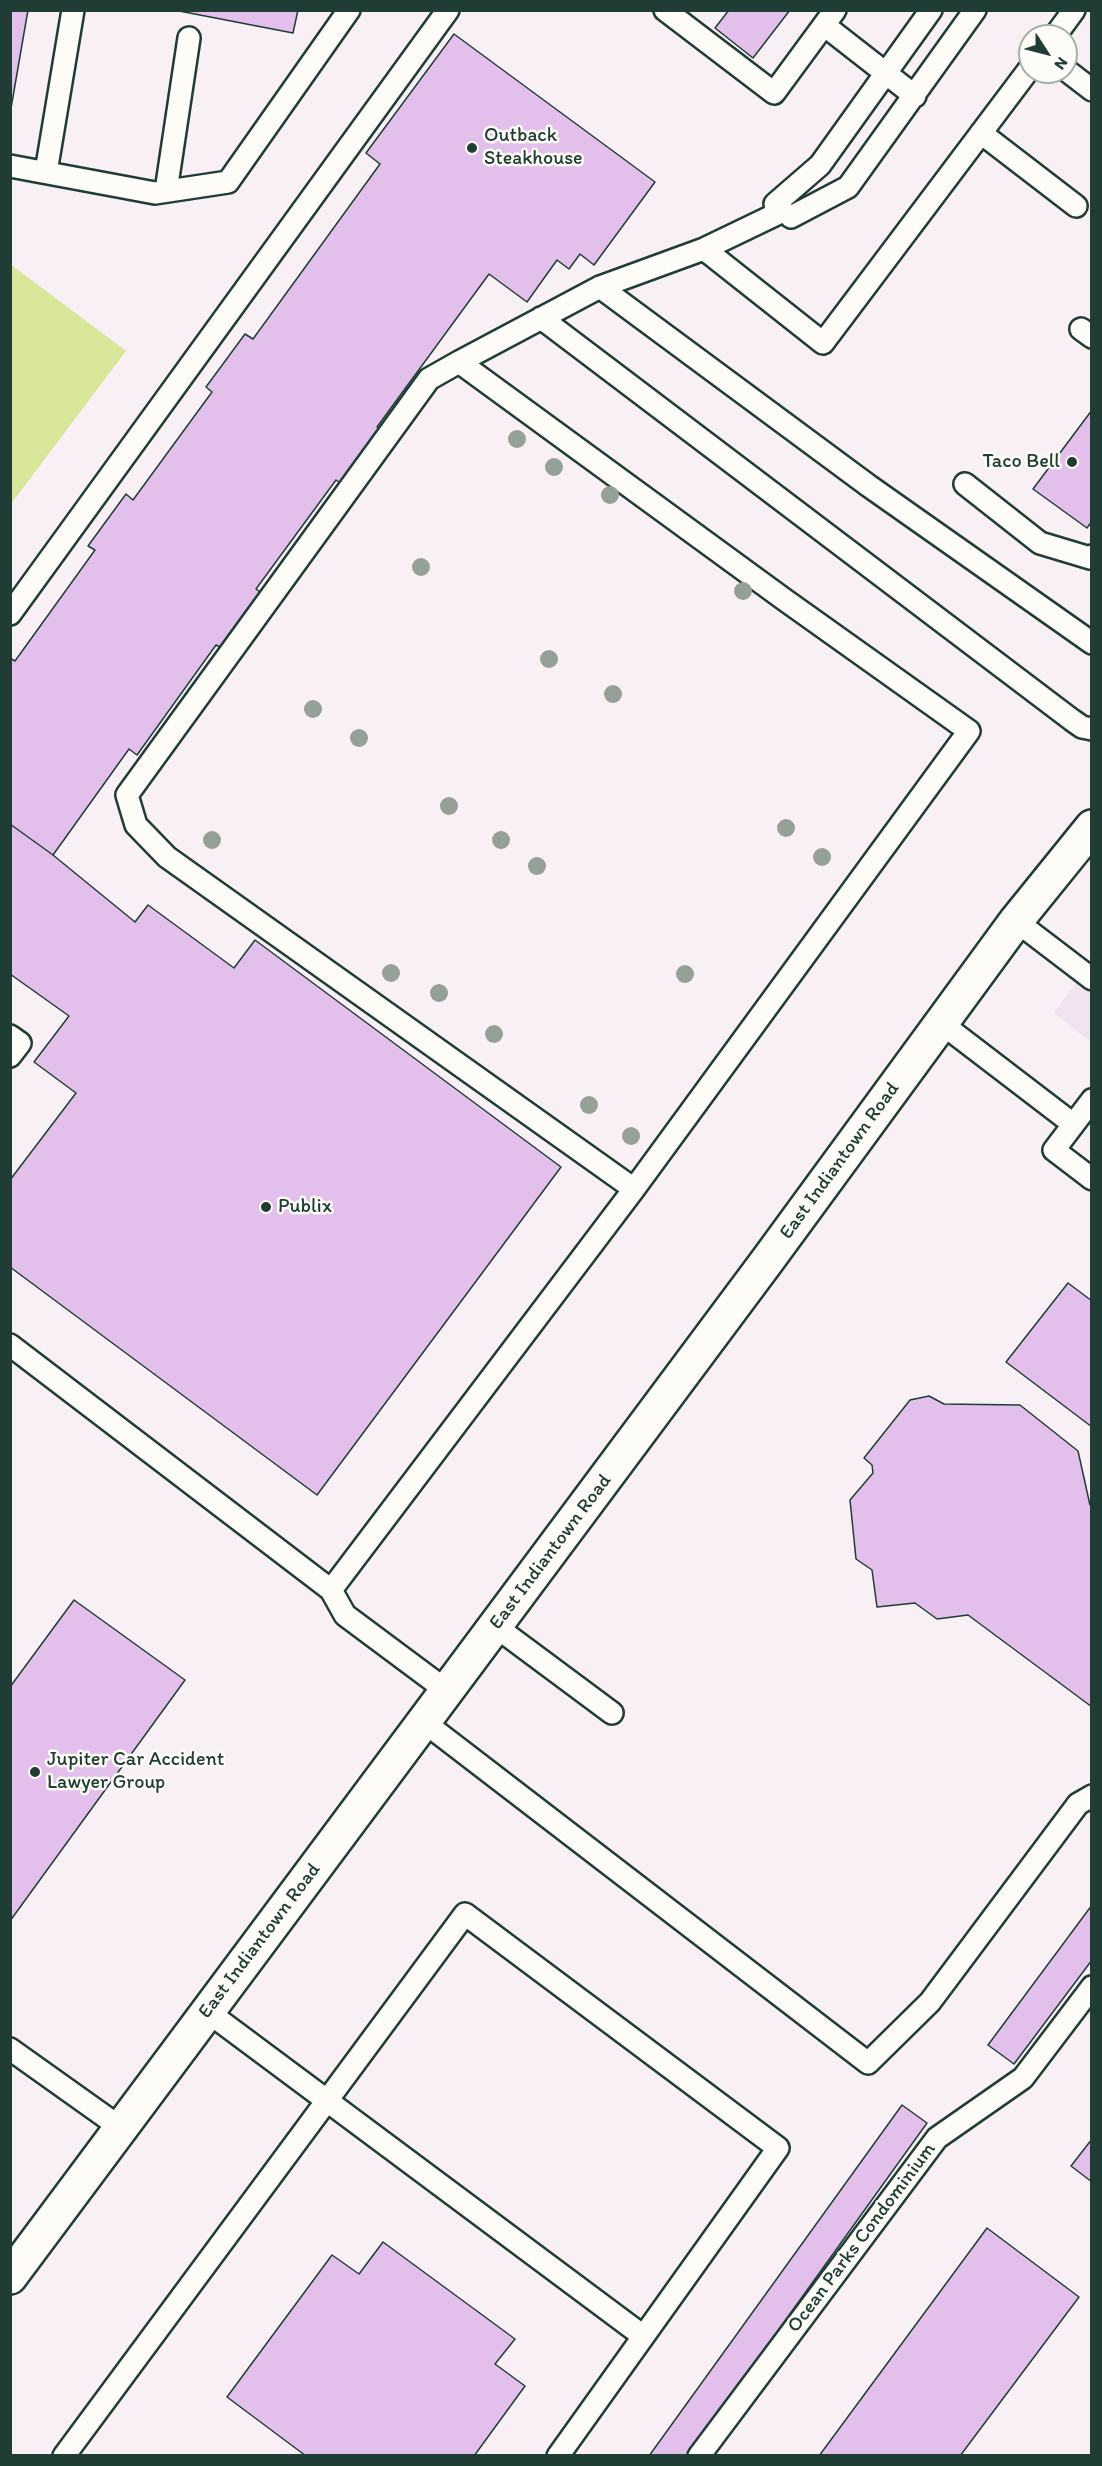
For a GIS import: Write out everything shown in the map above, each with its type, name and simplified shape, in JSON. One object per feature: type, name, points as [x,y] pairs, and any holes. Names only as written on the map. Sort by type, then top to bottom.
[{"type":"street","name":"East Indiantown Road","points":[[10,2277],[447,1691],[1016,921],[1092,827]]},
{"type":"lane","points":[[46,172],[73,10]]},
{"type":"lane","points":[[10,166],[155,193],[228,182],[349,10]]},
{"type":"lane","points":[[10,614],[448,10]]},
{"type":"lane","points":[[665,10],[774,93],[829,18],[886,73],[915,96]]},
{"type":"lane","points":[[783,211],[820,165],[931,10]]},
{"type":"lane","points":[[634,1188],[167,857],[136,825],[127,795],[429,379],[600,287],[704,249],[783,211],[848,187],[975,10]]},
{"type":"lane","points":[[1064,24],[1074,10]]},
{"type":"lane","points":[[166,191],[189,38]]},
{"type":"lane","points":[[1078,79],[1092,90]]},
{"type":"lane","points":[[704,249],[824,343],[1019,84]]},
{"type":"lane","points":[[981,133],[1076,206]]},
{"type":"lane","points":[[600,287],[869,486],[1092,644]]},
{"type":"lane","points":[[542,318],[1072,720],[1082,727],[1092,729]]},
{"type":"lane","points":[[331,1590],[634,1188],[969,731],[459,362]]},
{"type":"lane","points":[[965,484],[1040,543],[1091,557]]},
{"type":"lane","points":[[1016,921],[1092,979]]},
{"type":"lane","points":[[941,1023],[1073,1124]]},
{"type":"lane","points":[[10,1036],[20,1043],[10,1056]]},
{"type":"lane","points":[[1092,1100],[1054,1150],[1092,1179]]},
{"type":"lane","points":[[10,1345],[331,1590],[345,1615],[447,1691]]},
{"type":"lane","points":[[495,1626],[612,1713]]},
{"type":"lane","points":[[424,1722],[868,2063],[930,2002],[1078,1804],[1092,1796]]},
{"type":"lane","points":[[64,2456],[465,1914],[778,2148],[558,2456]]},
{"type":"lane","name":"Ocean Parks Condominium","points":[[699,2456],[937,2138],[1023,2078],[1092,1988]]},
{"type":"lane","points":[[208,2012],[643,2336]]},
{"type":"lane","points":[[10,2049],[121,2128]]},
{"type":"shaded area","points":[[1091,962],[1091,1042],[1054,1013]]},
{"type":"green space","points":[[10,264],[126,351],[11,504],[10,504]]},
{"type":"building","points":[[10,10],[28,10],[10,114]]},
{"type":"building","points":[[174,10],[298,10],[293,33]]},
{"type":"building","points":[[729,10],[790,10],[753,58],[715,28]]},
{"type":"building","points":[[454,34],[655,182],[594,265],[580,254],[569,269],[557,260],[527,302],[489,274],[377,427],[380,429],[340,483],[336,480],[256,589],[260,592],[220,647],[216,645],[137,755],[129,749],[53,855],[10,824],[10,658],[15,661],[95,550],[88,546],[126,494],[133,500],[212,392],[206,387],[245,334],[253,339],[380,164],[366,153]]},
{"type":"building","name":"Taco Bell","points":[[1092,410],[1092,521],[1087,528],[1033,489]]},
{"type":"building","points":[[10,824],[53,855],[135,922],[148,905],[234,968],[255,940],[561,1167],[317,1495],[10,1267],[10,1180],[76,1093],[34,1062],[69,1016],[10,974]]},
{"type":"building","points":[[1068,1283],[1092,1301],[1092,1427],[1006,1362]]},
{"type":"building","points":[[929,1396],[944,1404],[1020,1405],[1078,1451],[1090,1505],[1092,1503],[1092,1707],[968,1615],[937,1619],[915,1603],[877,1607],[872,1570],[856,1559],[850,1500],[873,1473],[872,1465],[864,1458],[910,1400]]},
{"type":"building","points":[[74,1600],[185,1680],[10,1921],[10,1687]]},
{"type":"building","points":[[1092,1905],[1092,1960],[1014,2064],[988,2045]]},
{"type":"building","points":[[902,2105],[927,2123],[688,2456],[649,2456]]},
{"type":"building","points":[[1092,2139],[1092,2182],[1071,2166]]},
{"type":"building","points":[[987,2228],[1079,2297],[960,2456],[819,2456]]},
{"type":"building","points":[[383,2242],[515,2339],[495,2364],[525,2386],[474,2456],[306,2456],[227,2397],[332,2255],[359,2274]]},
{"type":"place","name":"Outback Steakhouse","points":[[472,148]]},
{"type":"place","name":"Taco Bell","points":[[1072,462]]},
{"type":"place","name":"Publix","points":[[266,1207]]},
{"type":"place","name":"Jupiter Car Accident Lawyer Group","points":[[35,1772]]}]
